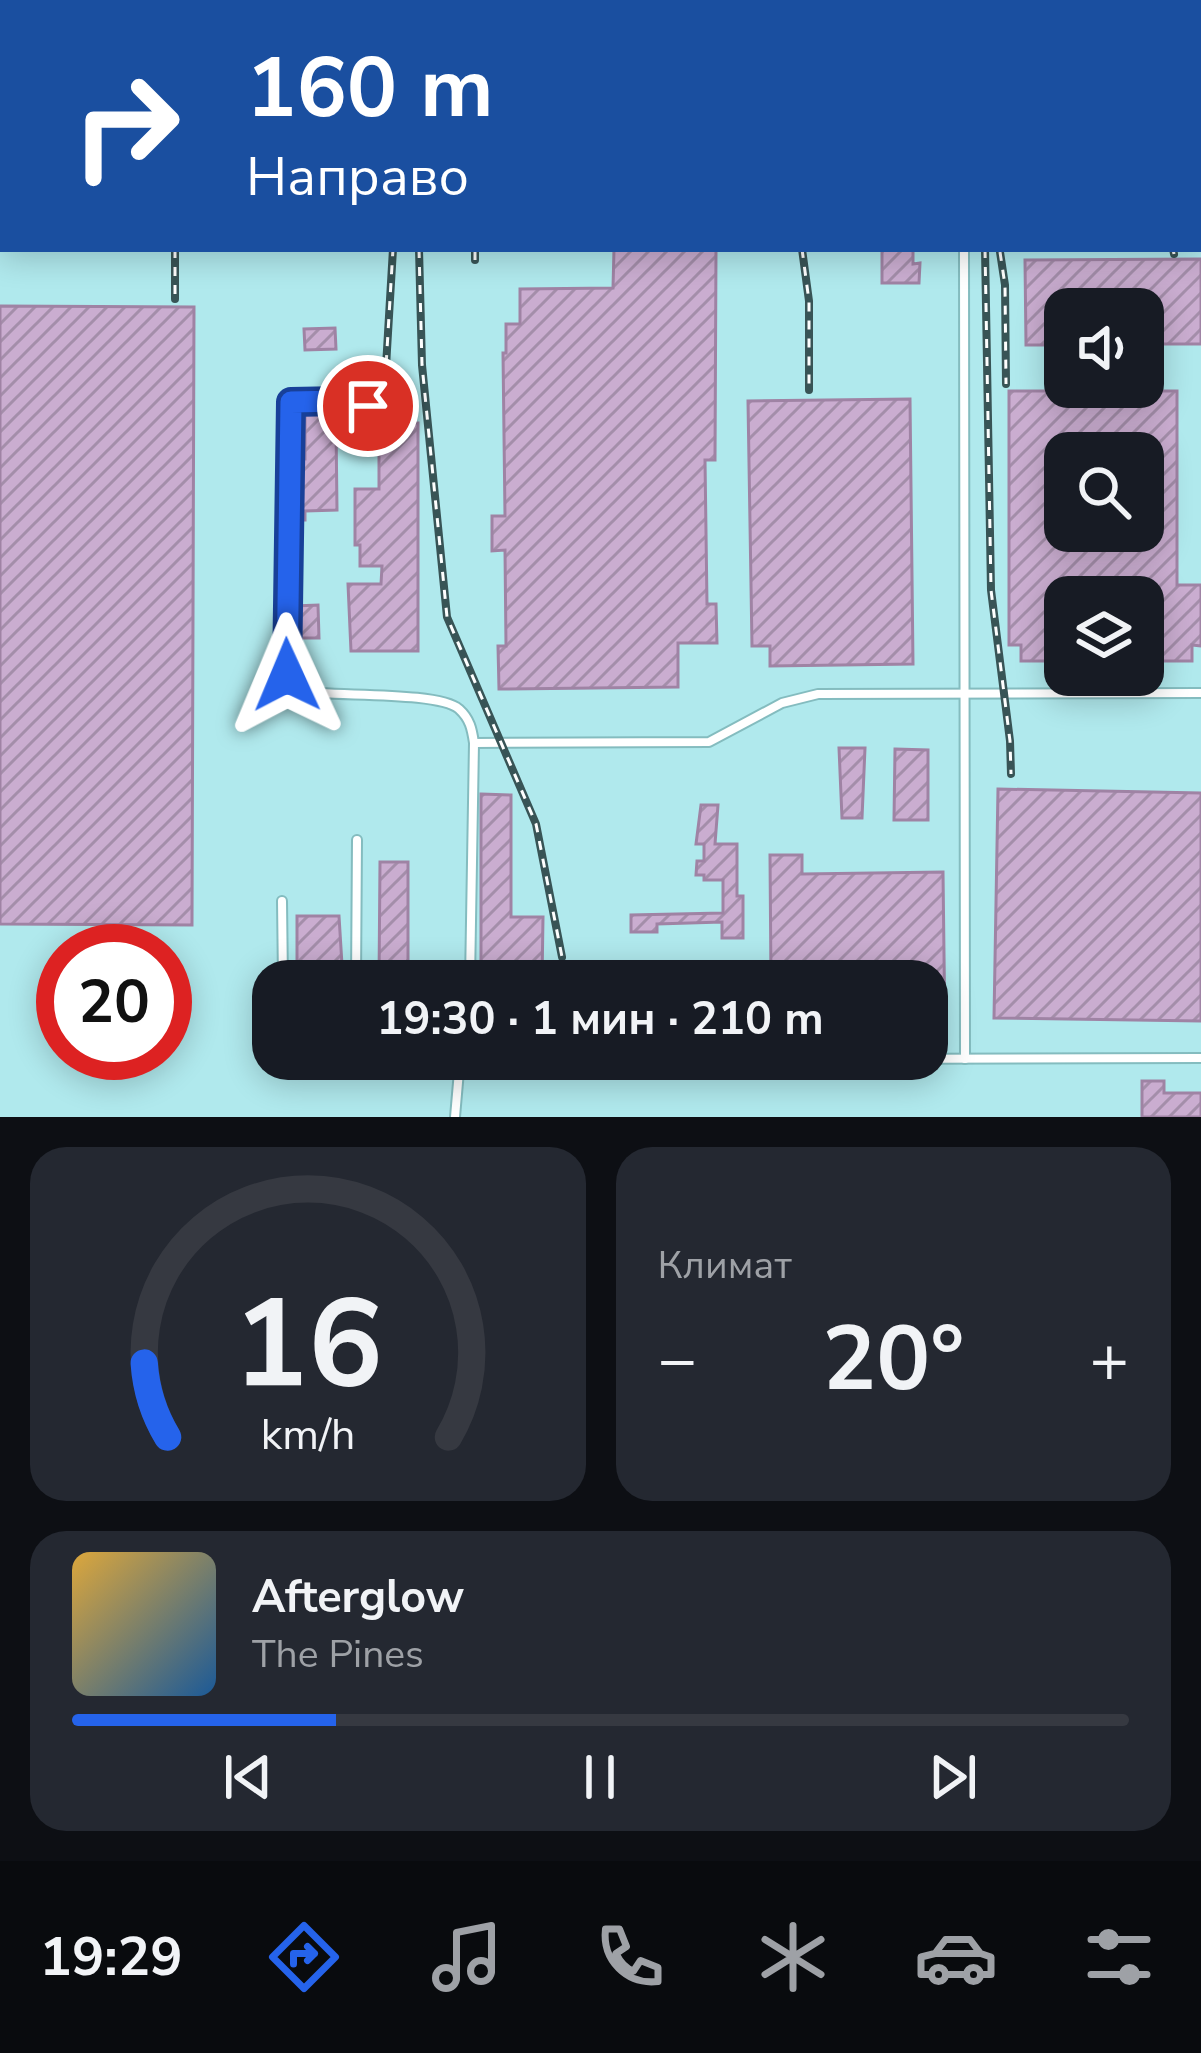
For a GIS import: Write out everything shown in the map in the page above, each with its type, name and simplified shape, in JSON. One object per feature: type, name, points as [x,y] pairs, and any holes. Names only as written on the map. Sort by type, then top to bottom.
[{"type":"lane","points":[[964,252],[965,1059]]},
{"type":"lane","points":[[395,410],[342,401],[291,402],[287,675],[299,691],[327,696],[413,697],[456,705],[470,722],[474,743],[470,960]]},
{"type":"lane","points":[[474,743],[709,742],[782,703],[818,694],[1201,693]]},
{"type":"lane","points":[[356,960],[357,840]]},
{"type":"lane","points":[[281,901],[282,960]]},
{"type":"lane","points":[[948,1059],[1201,1058]]},
{"type":"lane","points":[[455,1117],[458,1080]]},
{"type":"building","points":[[614,252],[716,252],[715,460],[705,460],[707,604],[716,604],[717,643],[678,643],[678,687],[499,689],[498,646],[506,646],[505,550],[492,551],[492,516],[505,516],[506,324],[520,324],[520,289],[613,288]]},
{"type":"building","points":[[882,252],[913,252],[913,264],[920,263],[919,283],[882,283]]},
{"type":"building","points":[[1201,259],[1201,344],[1164,344],[1164,288],[1044,288],[1044,345],[1026,345],[1025,260]]},
{"type":"building","points":[[0,306],[194,307],[192,925],[0,924]]},
{"type":"building","points":[[335,328],[336,349],[305,350],[304,329]]},
{"type":"building","points":[[1009,391],[1044,391],[1044,408],[1164,408],[1164,391],[1177,391],[1177,585],[1201,585],[1201,646],[1192,645],[1192,661],[1164,661],[1164,576],[1044,576],[1044,661],[1021,661],[1021,645],[1009,645]]},
{"type":"building","points":[[910,399],[913,664],[770,666],[770,646],[752,646],[748,401]]},
{"type":"building","points":[[305,413],[356,413],[356,426],[336,426],[337,510],[305,511],[305,520],[296,520],[298,459],[305,459]]},
{"type":"building","points":[[363,423],[418,423],[418,651],[351,651],[348,584],[381,584],[382,566],[360,566],[360,545],[355,545],[355,489],[379,489],[379,446],[363,446]]},
{"type":"building","points":[[318,605],[319,638],[295,638],[294,606]]},
{"type":"building","points":[[839,748],[865,748],[862,818],[842,818]]},
{"type":"building","points":[[895,749],[928,750],[928,820],[894,820]]},
{"type":"building","points":[[998,789],[1201,793],[1201,1021],[994,1018]]},
{"type":"building","points":[[481,794],[511,795],[511,917],[543,917],[542,960],[481,960]]},
{"type":"building","points":[[701,805],[718,805],[715,844],[737,844],[743,938],[722,938],[722,922],[657,924],[657,932],[631,932],[631,915],[723,913],[723,880],[696,875],[697,861],[704,861],[704,844],[696,844]]},
{"type":"building","points":[[770,855],[802,855],[802,874],[943,872],[944,960],[771,960]]},
{"type":"building","points":[[380,862],[408,862],[408,960],[379,960]]},
{"type":"building","points":[[297,916],[339,916],[342,960],[297,960]]},
{"type":"building","points":[[1142,1081],[1164,1081],[1164,1093],[1201,1093],[1201,1117],[1142,1117]]},
{"type":"railway","points":[[175,252],[175,299]]},
{"type":"railway","points":[[384,400],[393,252]]},
{"type":"railway","points":[[419,252],[422,365],[447,617],[536,824],[562,957]]},
{"type":"railway","points":[[475,252],[475,260]]},
{"type":"railway","points":[[802,252],[809,301],[809,390]]},
{"type":"railway","points":[[985,252],[991,590],[1011,774]]},
{"type":"railway","points":[[1000,252],[1006,384]]},
{"type":"route","points":[[287,675],[291,402],[342,401],[368,406]]}]
